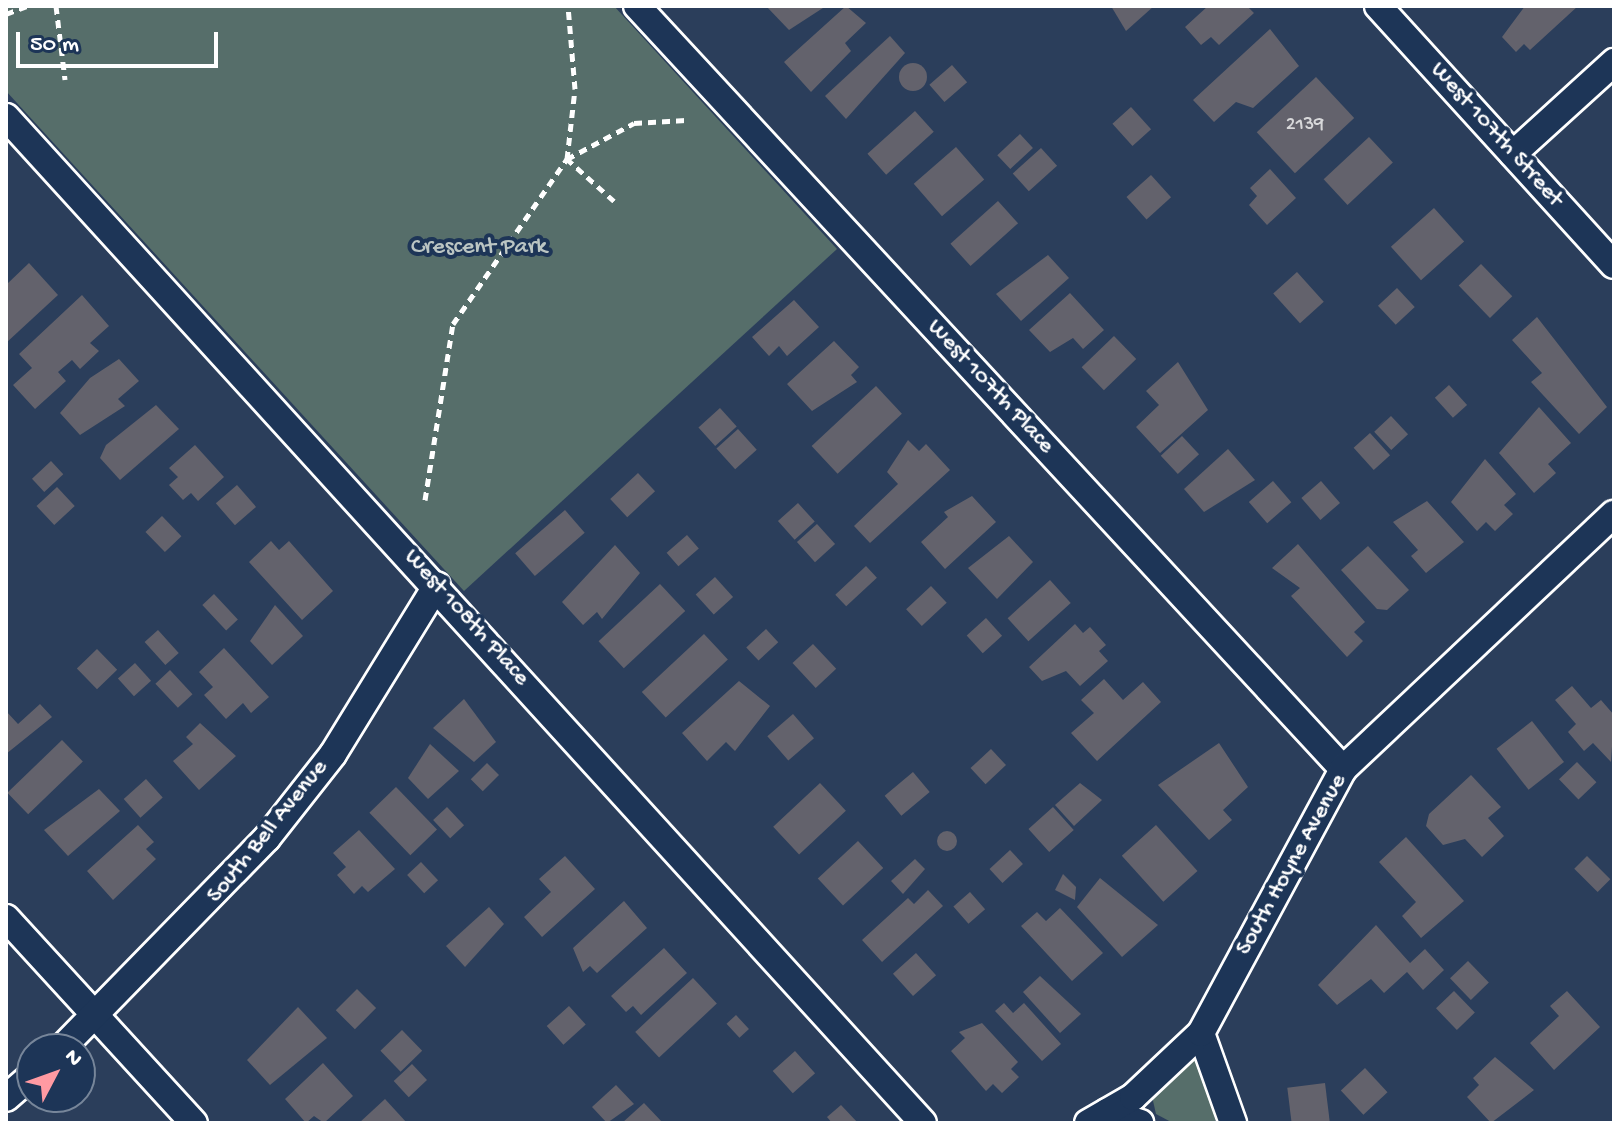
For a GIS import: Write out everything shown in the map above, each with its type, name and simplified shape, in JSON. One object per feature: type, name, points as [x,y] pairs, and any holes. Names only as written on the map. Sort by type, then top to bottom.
[{"type":"street","name":"West 107th Place","points":[[637,6],[1343,769]]},
{"type":"street","name":"West 107th Street","points":[[1378,6],[1614,265]]},
{"type":"street","points":[[1513,154],[1614,62]]},
{"type":"street","name":"West 108th Place","points":[[6,117],[437,585],[923,1123]]},
{"type":"street","name":"South Hoyne Avenue","points":[[1098,1117],[1201,1033],[1343,769],[1614,514]]},
{"type":"street","name":"South Bell Avenue","points":[[80,1033],[267,838],[333,754],[437,585]]},
{"type":"street","points":[[6,918],[194,1123]]},
{"type":"street","points":[[1201,1033],[1233,1123]]},
{"type":"street","points":[[1098,1117],[1140,1123]]},
{"type":"path","points":[[6,14],[27,6]]},
{"type":"path","points":[[56,6],[65,79]]},
{"type":"path","points":[[567,159],[575,89],[568,6]]},
{"type":"path","points":[[425,500],[453,324],[567,159],[634,123],[686,120]]},
{"type":"path","points":[[567,159],[614,201]]},
{"type":"green space","name":"Crescent Park","points":[[6,6],[614,6],[837,249],[464,591],[6,91]]},
{"type":"green space","points":[[1191,1055],[1202,1062],[1216,1123],[1173,1123],[1156,1114],[1151,1092]]},
{"type":"building","points":[[766,6],[826,6],[789,30]]},
{"type":"building","points":[[846,6],[866,23],[845,43],[851,51],[811,92],[784,62]]},
{"type":"building","points":[[1111,6],[1154,6],[1126,31]]},
{"type":"building","points":[[1208,6],[1247,6],[1254,13],[1219,45],[1211,37],[1201,45],[1185,27]]},
{"type":"building","points":[[1525,6],[1578,6],[1530,50],[1524,44],[1516,52],[1502,37]]},
{"type":"building","points":[[1270,29],[1299,66],[1253,108],[1236,102],[1214,122],[1193,100]]},
{"type":"building","points":[[890,36],[905,53],[846,119],[825,96]]},
{"type":"building","points":[[913,63],[923,67],[927,77],[923,87],[913,91],[903,87],[899,77],[903,67]]},
{"type":"building","points":[[952,65],[967,82],[944,102],[929,85]]},
{"type":"building","points":[[1316,77],[1354,118],[1295,173],[1257,132]]},
{"type":"building","points":[[1131,107],[1151,129],[1132,146],[1112,124]]},
{"type":"building","points":[[915,111],[934,132],[886,175],[867,154]]},
{"type":"building","points":[[1020,134],[1033,148],[1010,169],[997,155]]},
{"type":"building","points":[[1369,137],[1393,163],[1348,205],[1324,179]]},
{"type":"building","points":[[956,147],[984,179],[942,216],[914,184]]},
{"type":"building","points":[[1041,148],[1057,166],[1029,191],[1013,173]]},
{"type":"building","points":[[1270,169],[1296,198],[1267,225],[1249,205],[1257,196],[1250,188]]},
{"type":"building","points":[[1151,175],[1171,197],[1147,219],[1126,197]]},
{"type":"building","points":[[998,201],[1018,223],[971,266],[950,244]]},
{"type":"building","points":[[1434,208],[1464,241],[1421,280],[1391,247]]},
{"type":"building","points":[[1048,255],[1069,278],[1021,321],[996,294]]},
{"type":"building","points":[[29,263],[58,295],[6,343],[6,285]]},
{"type":"building","points":[[1481,264],[1512,296],[1490,318],[1459,286]]},
{"type":"building","points":[[1297,272],[1324,302],[1300,323],[1273,293]]},
{"type":"building","points":[[1397,288],[1415,307],[1396,325],[1378,306]]},
{"type":"building","points":[[1070,293],[1104,330],[1083,349],[1073,338],[1050,352],[1029,330]]},
{"type":"building","points":[[82,295],[109,326],[90,343],[99,351],[80,369],[72,360],[58,372],[66,381],[35,409],[13,385],[32,368],[19,354]]},
{"type":"building","points":[[794,300],[819,327],[787,356],[779,346],[769,356],[752,337]]},
{"type":"building","points":[[1537,317],[1607,407],[1579,434],[1531,382],[1542,373],[1512,340]]},
{"type":"building","points":[[1114,336],[1136,359],[1104,390],[1082,367]]},
{"type":"building","points":[[834,341],[859,367],[851,375],[857,382],[812,411],[787,384]]},
{"type":"building","points":[[119,359],[139,381],[118,399],[125,406],[80,435],[60,413],[90,378]]},
{"type":"building","points":[[1178,362],[1208,410],[1160,453],[1136,427],[1159,405],[1146,391]]},
{"type":"building","points":[[1449,385],[1467,405],[1453,418],[1435,398]]},
{"type":"building","points":[[876,386],[902,414],[838,474],[812,446]]},
{"type":"building","points":[[156,405],[179,429],[120,480],[100,458],[106,445]]},
{"type":"building","points":[[1539,407],[1571,443],[1548,464],[1556,473],[1534,493],[1499,453]]},
{"type":"building","points":[[720,408],[737,427],[715,446],[698,427]]},
{"type":"building","points":[[1391,416],[1408,434],[1391,450],[1374,432]]},
{"type":"building","points":[[738,429],[757,450],[735,469],[716,448]]},
{"type":"building","points":[[1370,433],[1390,455],[1374,470],[1354,448]]},
{"type":"building","points":[[1182,436],[1199,454],[1178,474],[1161,456]]},
{"type":"building","points":[[908,440],[919,451],[926,444],[950,470],[870,543],[854,526],[898,484],[887,472]]},
{"type":"building","points":[[195,445],[224,477],[198,501],[191,493],[183,500],[169,485],[178,477],[169,468]]},
{"type":"building","points":[[1228,449],[1255,480],[1204,512],[1184,489]]},
{"type":"building","points":[[1485,459],[1516,494],[1504,505],[1513,514],[1495,531],[1486,522],[1477,531],[1451,502]]},
{"type":"building","points":[[51,461],[63,474],[44,492],[32,479]]},
{"type":"building","points":[[638,473],[655,491],[627,517],[610,499]]},
{"type":"building","points":[[1273,481],[1291,502],[1267,523],[1249,502]]},
{"type":"building","points":[[1321,481],[1340,503],[1320,520],[1301,498]]},
{"type":"building","points":[[237,485],[256,507],[235,525],[216,503]]},
{"type":"building","points":[[57,487],[75,506],[54,525],[37,506]]},
{"type":"building","points":[[972,496],[996,522],[945,569],[921,542],[948,517],[944,512]]},
{"type":"building","points":[[1427,501],[1464,542],[1426,573],[1411,556],[1418,550],[1393,522]]},
{"type":"building","points":[[798,503],[815,522],[795,540],[778,521]]},
{"type":"building","points":[[565,510],[585,533],[535,576],[515,553]]},
{"type":"building","points":[[162,516],[181,536],[165,552],[145,532]]},
{"type":"building","points":[[817,524],[835,544],[815,562],[797,542]]},
{"type":"building","points":[[687,535],[699,549],[678,566],[667,553]]},
{"type":"building","points":[[1009,536],[1033,562],[997,599],[968,568]]},
{"type":"building","points":[[271,541],[279,550],[289,541],[333,591],[302,620],[249,562]]},
{"type":"building","points":[[1298,544],[1365,622],[1354,632],[1363,641],[1347,657],[1291,596],[1300,588],[1272,568]]},
{"type":"building","points":[[615,545],[640,573],[602,619],[597,612],[583,625],[562,602]]},
{"type":"building","points":[[1368,546],[1409,590],[1387,610],[1377,609],[1341,570]]},
{"type":"building","points":[[866,566],[877,578],[846,606],[835,595]]},
{"type":"building","points":[[715,577],[733,597],[714,614],[696,594]]},
{"type":"building","points":[[1050,580],[1071,603],[1028,641],[1008,618]]},
{"type":"building","points":[[660,584],[685,611],[624,668],[599,641]]},
{"type":"building","points":[[931,586],[947,603],[922,626],[906,609]]},
{"type":"building","points":[[214,594],[238,620],[226,631],[202,605]]},
{"type":"building","points":[[275,605],[303,636],[272,665],[250,641]]},
{"type":"building","points":[[986,618],[1002,636],[983,653],[967,635]]},
{"type":"building","points":[[1075,624],[1083,633],[1090,627],[1106,645],[1099,651],[1108,661],[1080,686],[1066,671],[1042,681],[1029,667]]},
{"type":"building","points":[[766,629],[778,642],[759,661],[746,647]]},
{"type":"building","points":[[158,630],[179,653],[165,665],[145,642]]},
{"type":"building","points":[[704,634],[728,660],[666,718],[642,692]]},
{"type":"building","points":[[813,644],[836,669],[816,688],[793,663]]},
{"type":"building","points":[[224,648],[269,697],[251,713],[243,703],[226,719],[204,695],[213,687],[199,672]]},
{"type":"building","points":[[97,649],[117,670],[97,689],[77,668]]},
{"type":"building","points":[[135,663],[151,681],[134,696],[118,678]]},
{"type":"building","points":[[170,670],[193,694],[178,708],[155,684]]},
{"type":"building","points":[[1104,679],[1123,700],[1143,682],[1161,702],[1097,761],[1071,733],[1094,713],[1081,700]]},
{"type":"building","points":[[739,681],[770,706],[735,751],[726,742],[707,761],[682,733]]},
{"type":"building","points":[[1572,686],[1591,708],[1601,700],[1614,715],[1611,762],[1593,743],[1584,751],[1568,732],[1576,724],[1555,700]]},
{"type":"building","points":[[464,699],[496,742],[474,762],[433,728]]},
{"type":"building","points":[[40,704],[52,717],[6,754],[6,711],[18,724]]},
{"type":"building","points":[[793,714],[814,738],[788,760],[767,736]]},
{"type":"building","points":[[1532,721],[1564,762],[1529,790],[1497,749]]},
{"type":"building","points":[[200,723],[236,756],[199,790],[173,761],[193,744],[186,737]]},
{"type":"building","points":[[62,740],[83,762],[28,814],[7,793]]},
{"type":"building","points":[[1219,743],[1248,787],[1223,810],[1232,820],[1209,840],[1158,785]]},
{"type":"building","points":[[430,744],[459,771],[428,799],[408,778]]},
{"type":"building","points":[[991,749],[1006,765],[986,784],[971,768]]},
{"type":"building","points":[[1577,762],[1596,782],[1578,800],[1559,779]]},
{"type":"building","points":[[487,763],[499,775],[483,791],[471,779]]},
{"type":"building","points":[[913,772],[930,792],[901,816],[885,796]]},
{"type":"building","points":[[1471,775],[1501,807],[1488,818],[1504,836],[1482,857],[1465,839],[1443,845],[1426,826],[1429,814]]},
{"type":"building","points":[[146,779],[163,798],[140,818],[124,799]]},
{"type":"building","points":[[820,783],[846,811],[799,854],[773,827]]},
{"type":"building","points":[[1080,783],[1102,800],[1074,826],[1055,805]]},
{"type":"building","points":[[396,787],[437,829],[410,855],[369,813]]},
{"type":"building","points":[[99,789],[120,811],[68,856],[44,830]]},
{"type":"building","points":[[447,807],[464,825],[450,838],[433,820]]},
{"type":"building","points":[[1053,807],[1074,830],[1049,852],[1028,829]]},
{"type":"building","points":[[138,825],[154,842],[146,849],[156,859],[113,900],[87,871]]},
{"type":"building","points":[[1156,825],[1197,871],[1163,902],[1122,856]]},
{"type":"building","points":[[359,830],[395,869],[368,892],[362,886],[354,894],[337,875],[346,867],[333,853]]},
{"type":"building","points":[[947,831],[954,834],[957,841],[954,848],[947,851],[940,848],[937,841],[940,834]]},
{"type":"building","points":[[1406,837],[1464,901],[1421,938],[1402,916],[1416,902],[1379,862]]},
{"type":"building","points":[[858,841],[883,868],[843,906],[818,879]]},
{"type":"building","points":[[1010,850],[1023,864],[1002,883],[990,869]]},
{"type":"building","points":[[565,856],[595,889],[542,937],[524,917],[551,892],[539,879]]},
{"type":"building","points":[[1587,856],[1610,879],[1598,892],[1574,869]]},
{"type":"building","points":[[915,859],[925,869],[903,894],[891,881]]},
{"type":"building","points":[[421,862],[438,880],[424,893],[407,875]]},
{"type":"building","points":[[1063,874],[1076,887],[1075,900],[1055,890]]},
{"type":"building","points":[[1100,878],[1158,925],[1122,957],[1077,907]]},
{"type":"building","points":[[928,890],[943,906],[882,962],[862,940],[908,898],[914,904]]},
{"type":"building","points":[[970,892],[985,909],[968,924],[953,906]]},
{"type":"building","points":[[624,901],[647,928],[597,973],[590,966],[583,972],[573,948]]},
{"type":"building","points":[[489,907],[504,924],[465,967],[446,946]]},
{"type":"building","points":[[1060,908],[1103,953],[1072,981],[1021,926],[1037,912],[1046,921]]},
{"type":"building","points":[[1376,925],[1410,963],[1425,949],[1444,970],[1423,990],[1407,972],[1384,993],[1371,979],[1337,1005],[1318,985]]},
{"type":"building","points":[[664,948],[687,973],[641,1015],[633,1006],[626,1012],[611,996]]},
{"type":"building","points":[[916,953],[936,975],[913,996],[893,974]]},
{"type":"building","points":[[1468,961],[1489,983],[1471,1000],[1450,978]]},
{"type":"building","points":[[1040,976],[1081,1014],[1060,1033],[1023,992]]},
{"type":"building","points":[[693,978],[717,1004],[659,1057],[635,1032]]},
{"type":"building","points":[[357,989],[376,1008],[355,1029],[336,1010]]},
{"type":"building","points":[[1454,991],[1475,1013],[1457,1030],[1436,1008]]},
{"type":"building","points":[[1567,991],[1600,1027],[1554,1070],[1530,1043],[1559,1016],[1550,1006]]},
{"type":"building","points":[[1004,1003],[1013,1013],[1024,1003],[1061,1044],[1042,1061],[995,1011]]},
{"type":"building","points":[[569,1006],[586,1025],[563,1045],[547,1026]]},
{"type":"building","points":[[298,1007],[327,1038],[270,1085],[247,1060]]},
{"type":"building","points":[[736,1015],[749,1029],[739,1038],[726,1024]]},
{"type":"building","points":[[982,1023],[1018,1062],[1011,1069],[1019,1077],[1002,1093],[993,1084],[986,1091],[951,1051],[965,1038],[959,1032]]},
{"type":"building","points":[[402,1030],[422,1051],[401,1072],[380,1051]]},
{"type":"building","points":[[795,1051],[815,1073],[793,1093],[773,1071]]},
{"type":"building","points":[[1495,1057],[1534,1090],[1491,1123],[1467,1097],[1479,1085],[1473,1078]]},
{"type":"building","points":[[323,1063],[353,1096],[324,1123],[314,1116],[306,1123],[285,1099]]},
{"type":"building","points":[[412,1064],[427,1080],[409,1097],[394,1081]]},
{"type":"building","points":[[1365,1068],[1388,1092],[1363,1115],[1341,1091]]},
{"type":"building","points":[[1325,1083],[1330,1123],[1292,1123],[1287,1088]]},
{"type":"building","points":[[616,1085],[634,1104],[607,1123],[592,1107]]},
{"type":"building","points":[[385,1099],[407,1123],[359,1123]]},
{"type":"building","points":[[644,1103],[663,1123],[622,1123]]},
{"type":"building","points":[[841,1105],[858,1123],[832,1123],[827,1117]]}]
